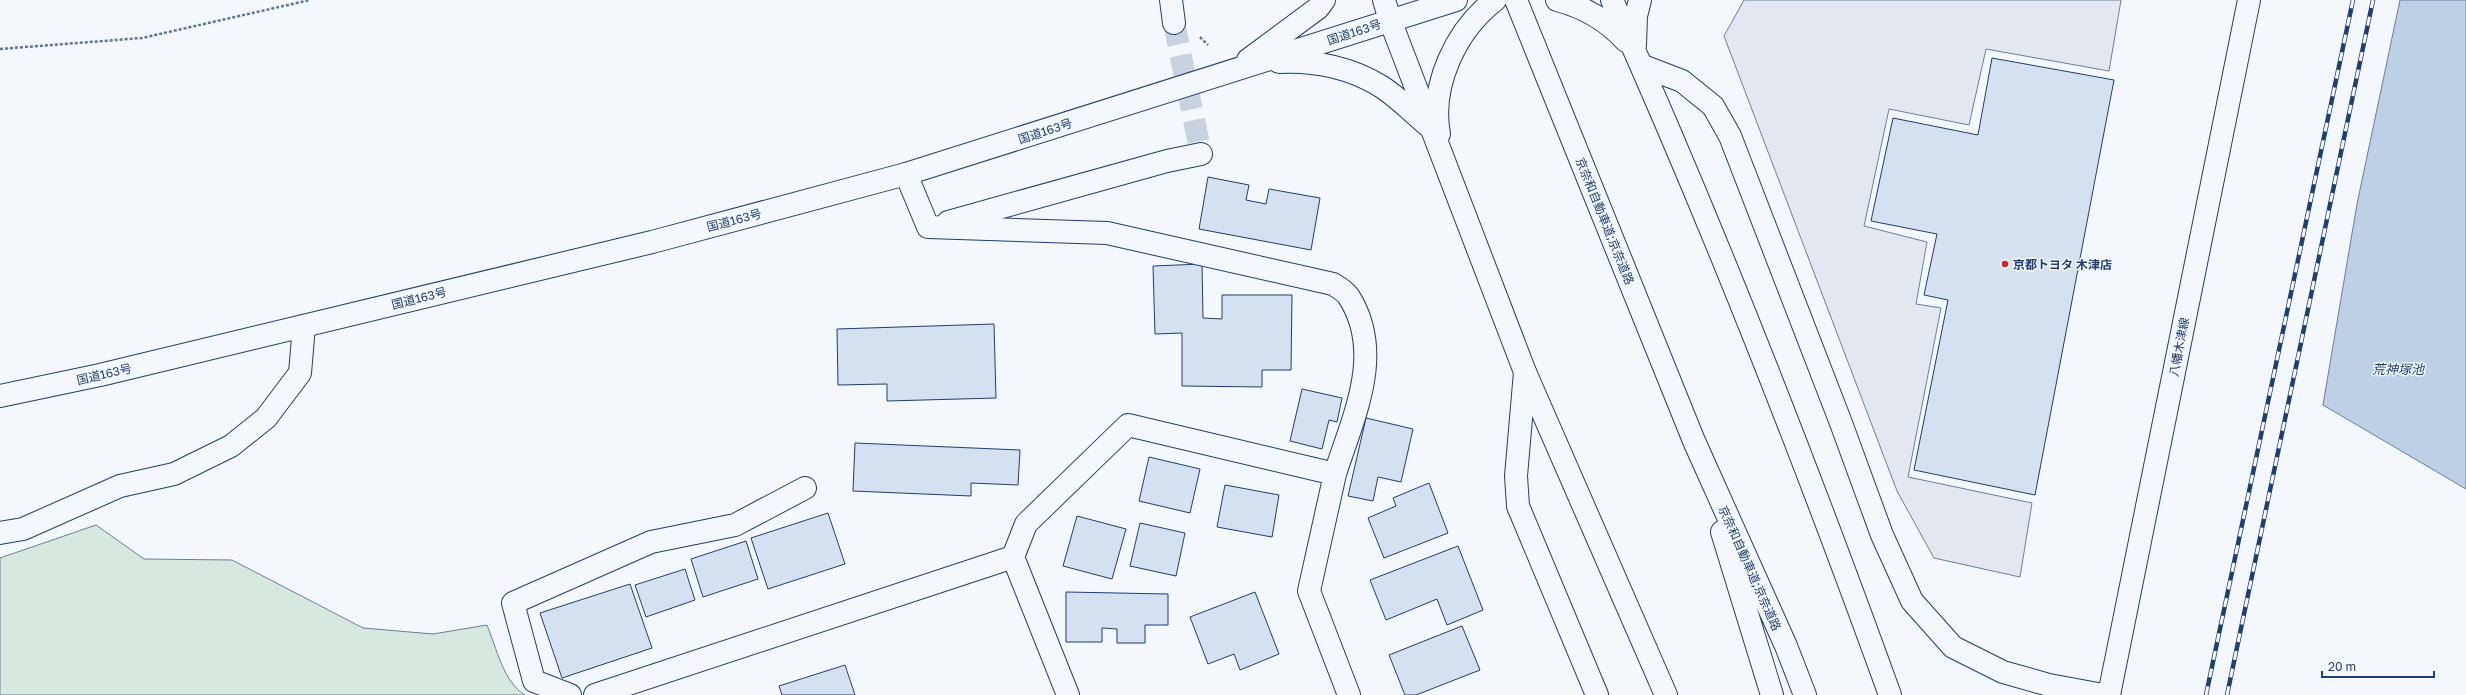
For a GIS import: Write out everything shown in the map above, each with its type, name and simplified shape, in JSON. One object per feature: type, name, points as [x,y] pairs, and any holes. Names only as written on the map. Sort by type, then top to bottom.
[{"type":"main road","points":[[1171,0],[1174,23]]},
{"type":"main road","points":[[1234,71],[1318,8],[1324,0]]},
{"type":"main road","name":"国道163号","points":[[0,396],[100,375],[652,242],[906,174],[1259,63],[1387,10],[1456,0]]},
{"type":"main road","points":[[1444,161],[1437,124],[1439,96],[1445,70],[1456,45],[1473,22],[1495,0]]},
{"type":"main road","name":"京奈和自動車道;京奈道路","points":[[1516,0],[1694,441],[1786,646],[1805,695]]},
{"type":"main road","points":[[1557,0],[1577,5],[1599,17],[1617,31],[1638,58],[1682,81],[1712,106],[1730,136],[1841,423],[1882,535],[1912,601],[1953,647],[2003,672],[2049,684],[2103,695]]},
{"type":"main road","points":[[1612,0],[1740,298],[1890,695]]},
{"type":"main road","points":[[1638,58],[1636,16],[1640,0]]},
{"type":"main road","name":"八幡木津線","points":[[2109,695],[2249,0]]},
{"type":"main road","points":[[1387,10],[1525,372],[1666,695]]},
{"type":"main road","points":[[1259,63],[1312,63],[1362,76],[1384,88],[1431,128]]},
{"type":"main road","points":[[928,227],[1167,160],[1201,154]]},
{"type":"main road","points":[[906,174],[928,227]]},
{"type":"main road","points":[[928,227],[1107,233],[1332,284],[1349,296],[1361,326],[1367,353],[1365,381],[1335,474],[1309,591],[1349,695]]},
{"type":"main road","points":[[0,533],[23,529],[81,505],[120,486],[174,474],[231,446],[266,418],[300,373],[304,326]]},
{"type":"main road","points":[[1525,372],[1516,476],[1518,506],[1597,695]]},
{"type":"main road","points":[[1068,695],[1013,557],[1026,524],[1128,425],[1335,474]]},
{"type":"main road","name":"京奈和自動車道;京奈道路","points":[[1694,441],[1772,695]]},
{"type":"main road","points":[[570,695],[534,682],[513,604],[651,542],[735,525],[805,488]]},
{"type":"main road","points":[[595,695],[1013,557]]},
{"type":"path","points":[[0,49],[142,38],[310,0]]},
{"type":"shaded area","points":[[1744,0],[2121,0],[2109,71],[1986,49],[1969,125],[1889,109],[1864,226],[1927,242],[1916,304],[1941,308],[1908,477],[2032,503],[2020,577],[1934,558],[1897,491],[1724,36]]},
{"type":"shaded area","points":[[96,525],[144,559],[232,560],[363,628],[433,634],[487,625],[497,654],[506,673],[511,682],[525,695],[0,695],[0,558]]},
{"type":"water","name":"荒神塚池","points":[[2400,0],[2466,0],[2466,489],[2323,405],[2357,204]]},
{"type":"building","name":"京都トヨタ 木津店","points":[[1992,58],[2114,80],[2035,495],[1914,470],[1948,300],[1924,295],[1937,234],[1871,221],[1893,118],[1978,135]]},
{"type":"building","points":[[1208,177],[1249,185],[1246,200],[1266,204],[1269,189],[1320,198],[1311,250],[1199,229]]},
{"type":"building","points":[[1202,264],[1203,318],[1222,319],[1222,295],[1292,295],[1291,370],[1262,370],[1262,387],[1182,386],[1182,333],[1155,334],[1153,266]]},
{"type":"building","points":[[994,324],[996,398],[887,401],[887,384],[838,385],[837,329]]},
{"type":"building","points":[[1302,389],[1342,398],[1337,422],[1329,420],[1322,449],[1290,441]]},
{"type":"building","points":[[1366,418],[1413,429],[1401,482],[1378,477],[1373,501],[1348,496]]},
{"type":"building","points":[[855,443],[1020,450],[1018,485],[971,483],[971,496],[853,491]]},
{"type":"building","points":[[1149,457],[1200,469],[1190,513],[1139,501]]},
{"type":"building","points":[[1429,483],[1448,533],[1384,558],[1368,518],[1396,506],[1393,498]]},
{"type":"building","points":[[1225,485],[1279,495],[1272,537],[1217,527]]},
{"type":"building","points":[[828,513],[845,564],[768,589],[751,538]]},
{"type":"building","points":[[1077,516],[1126,529],[1112,579],[1063,566]]},
{"type":"building","points":[[1140,523],[1185,533],[1176,576],[1130,566]]},
{"type":"building","points":[[746,541],[758,579],[703,597],[691,559]]},
{"type":"building","points":[[1458,546],[1483,610],[1447,625],[1437,599],[1386,620],[1370,580]]},
{"type":"building","points":[[685,569],[695,600],[646,617],[635,585]]},
{"type":"building","points":[[630,584],[652,648],[562,678],[540,613]]},
{"type":"building","points":[[1066,592],[1168,594],[1168,625],[1145,625],[1145,643],[1117,643],[1117,629],[1102,628],[1102,642],[1066,642]]},
{"type":"building","points":[[1255,592],[1279,654],[1240,670],[1234,654],[1208,664],[1190,617]]},
{"type":"building","points":[[1462,626],[1480,670],[1416,695],[1405,695],[1389,655]]},
{"type":"building","points":[[845,665],[855,695],[782,695],[779,686]]},
{"type":"tunnel","points":[[1174,23],[1201,154]]},
{"type":"railway","points":[[2206,695],[2353,0]]},
{"type":"railway","points":[[2227,695],[2373,0]]},
{"type":"place","name":"京都トヨタ 木津店","points":[[2005,264]]}]
